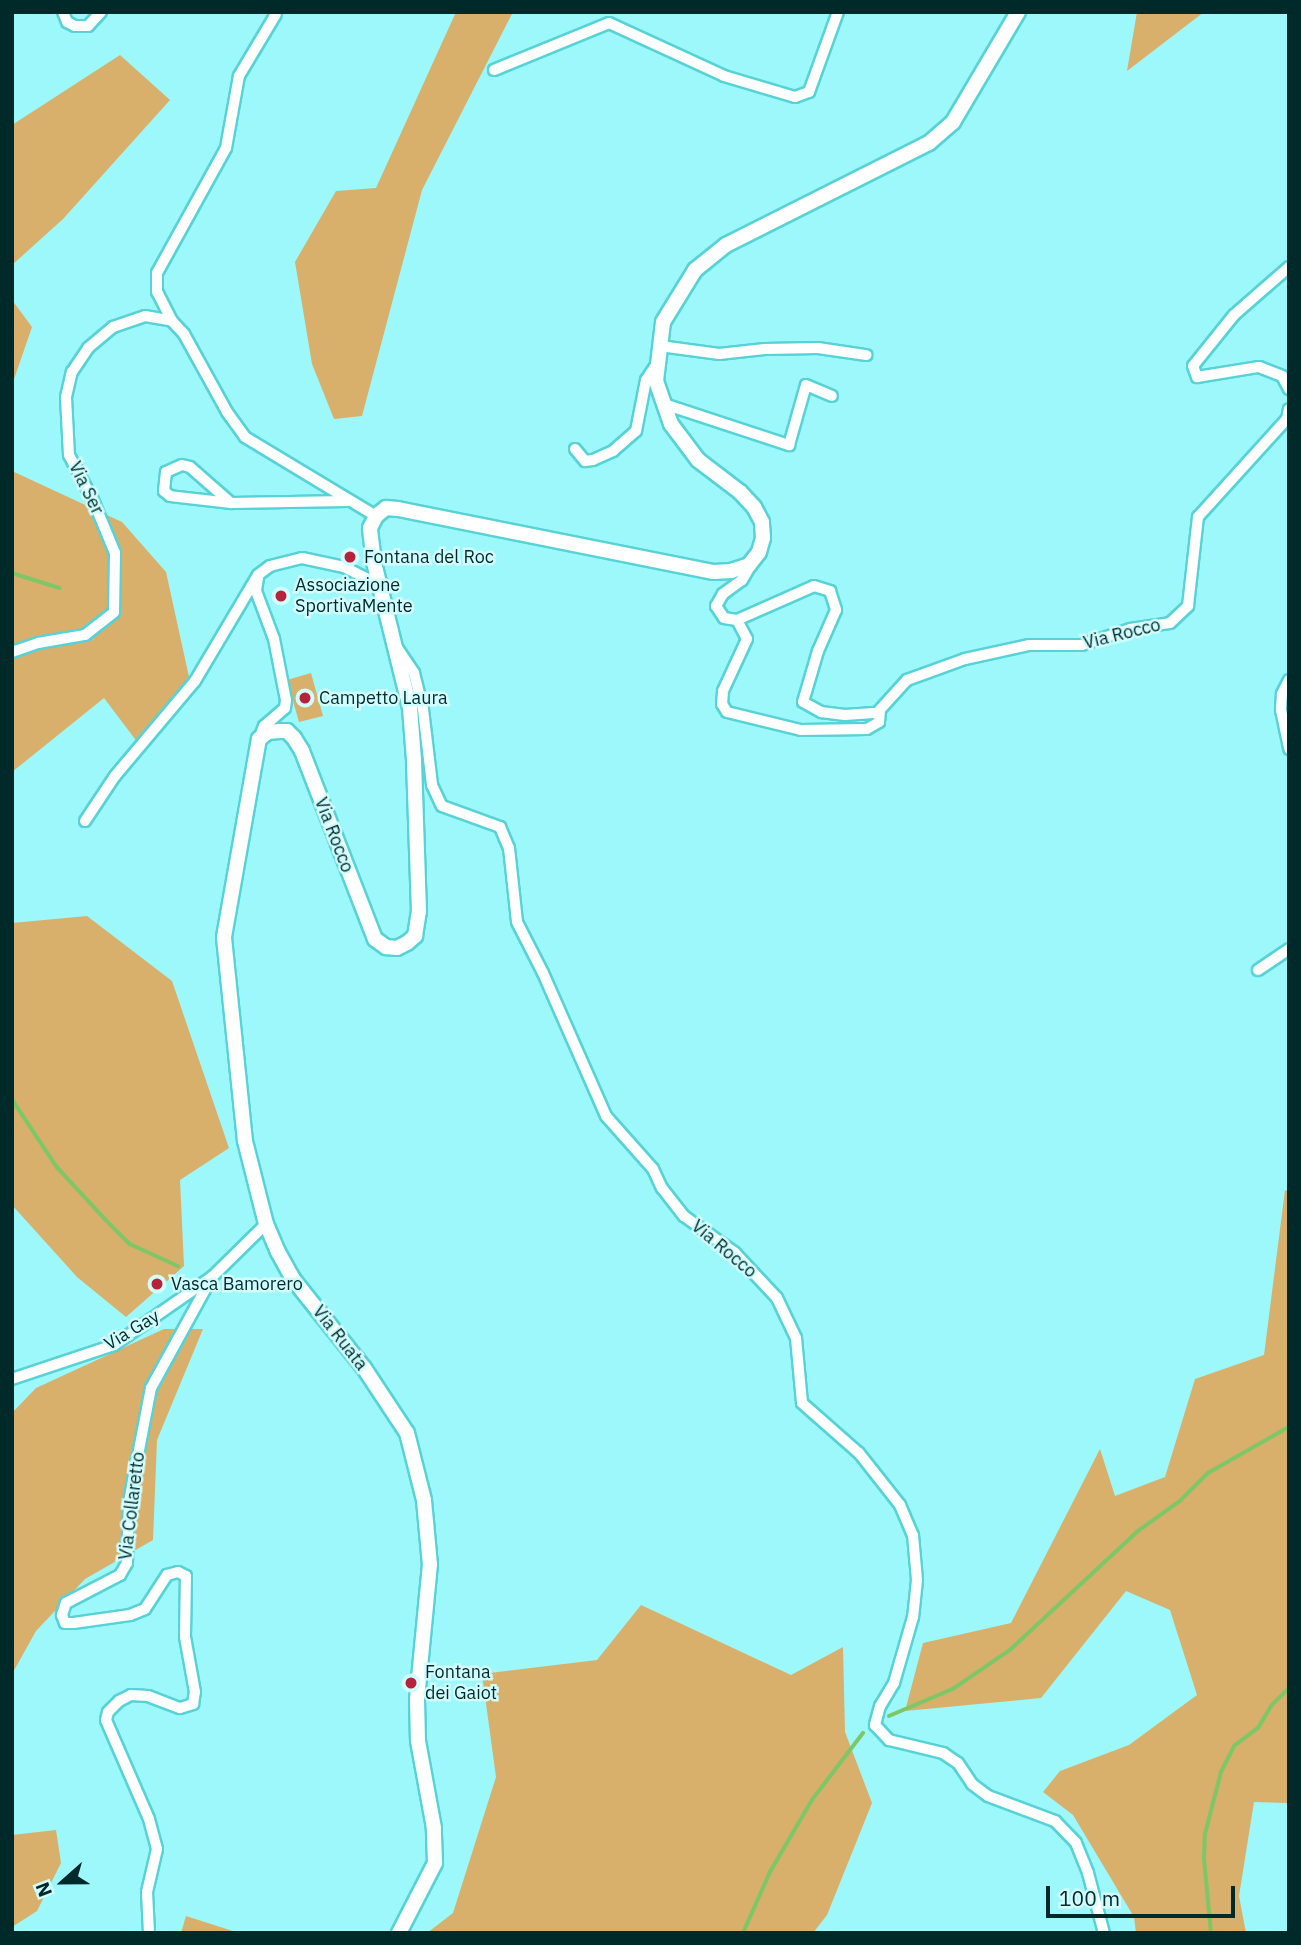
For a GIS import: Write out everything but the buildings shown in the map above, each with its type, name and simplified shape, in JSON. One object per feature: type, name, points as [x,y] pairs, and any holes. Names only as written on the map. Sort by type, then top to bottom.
[{"type":"street","points":[[63,12],[66,22],[75,26],[88,26],[101,12]]},
{"type":"street","points":[[494,70],[609,23],[724,76],[795,97],[809,92],[838,12]]},
{"type":"street","points":[[880,711],[845,715],[821,712],[803,702],[818,651],[836,610],[830,591],[814,586],[737,620],[723,618],[716,606],[723,594],[741,580],[759,552],[763,538],[762,522],[754,507],[682,443],[656,380],[663,322],[695,270],[726,245],[929,143],[953,122],[1018,12]]},
{"type":"street","points":[[276,14],[239,76],[226,148],[157,274],[157,292],[172,321],[184,334],[227,412],[245,437],[376,516],[386,508],[398,509],[714,572],[731,571],[749,565],[759,552]]},
{"type":"street","points":[[1289,267],[1234,315],[1193,366],[1197,376],[1259,367],[1282,376],[1289,389]]},
{"type":"street","name":"Via Ser","points":[[12,652],[38,643],[85,635],[114,612],[115,554],[93,500],[69,455],[66,397],[72,372],[88,348],[113,327],[145,316],[172,321]]},
{"type":"street","points":[[660,346],[719,354],[765,349],[818,348],[866,355]]},
{"type":"street","points":[[575,449],[585,461],[593,460],[613,451],[630,437],[639,420],[646,380],[656,365]]},
{"type":"street","points":[[664,404],[789,445],[806,385],[832,396]]},
{"type":"street","name":"Via Rocco","points":[[737,620],[747,639],[723,691],[722,704],[727,712],[801,730],[867,729],[879,722],[880,711],[907,680],[965,659],[1029,645],[1082,645],[1130,629],[1170,623],[1188,606],[1198,517],[1287,419],[1289,409]]},
{"type":"street","points":[[231,503],[190,467],[182,466],[166,472],[164,491],[170,496],[231,503],[350,501]]},
{"type":"street","name":"Via Rocco","points":[[259,739],[268,732],[279,731],[287,731],[294,738],[302,751],[375,939],[386,947],[397,948],[407,943],[415,936],[419,912],[415,774],[410,708],[380,585],[370,528],[376,516]]},
{"type":"street","points":[[85,821],[116,776],[195,681],[258,575],[285,560],[302,558],[344,567],[380,585]]},
{"type":"street","points":[[258,575],[256,592],[274,639],[286,700],[285,708],[264,726],[259,739]]},
{"type":"street","name":"Via Rocco","points":[[397,647],[414,673],[423,709],[432,785],[442,807],[500,827],[509,848],[517,922],[543,973],[606,1116],[653,1169],[662,1188],[684,1216],[734,1252],[776,1298],[796,1338],[802,1403],[859,1453],[900,1505],[913,1535],[917,1580],[913,1617],[898,1671],[880,1706],[875,1725],[889,1740],[943,1753],[958,1763],[972,1784],[988,1796],[1055,1821],[1076,1843],[1088,1873],[1104,1933]]},
{"type":"street","points":[[1289,680],[1282,694],[1281,710],[1289,749]]},
{"type":"street","name":"Via Ruata","points":[[259,739],[224,937],[245,1141],[267,1224],[293,1279],[364,1368],[407,1433],[424,1500],[430,1565],[417,1699],[418,1741],[434,1828],[435,1863],[398,1933]]},
{"type":"street","points":[[1258,970],[1289,949]]},
{"type":"street","name":"Via Gay","points":[[12,1379],[114,1345],[212,1277],[267,1224]]},
{"type":"street","name":"Via Collaretto","points":[[149,1933],[147,1892],[157,1849],[149,1819],[106,1720],[108,1712],[119,1701],[131,1695],[148,1696],[180,1708],[193,1704],[195,1692],[185,1637],[186,1576],[178,1572],[167,1576],[145,1609],[130,1615],[74,1623],[65,1623],[62,1615],[66,1604],[120,1575],[127,1563],[130,1502],[151,1388],[212,1277]]},
{"type":"shaded area","points":[[456,12],[513,12],[422,190],[362,416],[334,419],[312,364],[295,262],[336,191],[376,188]]},
{"type":"shaded area","points":[[1137,12],[1204,12],[1127,71]]},
{"type":"shaded area","points":[[120,55],[170,100],[63,219],[12,265],[12,125]]},
{"type":"shaded area","points":[[12,300],[32,327],[12,385]]},
{"type":"shaded area","points":[[12,471],[122,522],[166,572],[189,677],[138,743],[104,698],[12,772]]},
{"type":"shaded area","name":"Campetto Laura","points":[[311,673],[323,716],[299,722],[287,680]]},
{"type":"shaded area","points":[[87,916],[172,981],[229,1148],[180,1180],[184,1266],[126,1317],[77,1277],[12,1205],[12,923]]},
{"type":"shaded area","points":[[1285,1190],[1289,1192],[1289,1803],[1254,1802],[1239,1896],[1246,1933],[1136,1933],[1134,1917],[1073,1815],[1043,1792],[1060,1771],[1129,1745],[1197,1695],[1170,1610],[1126,1591],[1041,1698],[905,1711],[923,1643],[1011,1623],[1100,1449],[1115,1496],[1165,1477],[1195,1379],[1264,1355]]},
{"type":"shaded area","points":[[164,1329],[203,1329],[157,1440],[153,1540],[85,1579],[36,1631],[12,1674],[12,1413],[36,1388]]},
{"type":"shaded area","points":[[641,1605],[791,1675],[843,1647],[845,1732],[872,1803],[827,1915],[813,1933],[427,1933],[453,1913],[496,1777],[482,1674],[597,1660]]},
{"type":"shaded area","points":[[56,1830],[61,1863],[37,1911],[12,1927],[12,1835]]},
{"type":"shaded area","points":[[186,1916],[239,1933],[181,1933]]},
{"type":"waterway","points":[[12,573],[60,588]]},
{"type":"waterway","points":[[12,1099],[57,1167],[106,1220],[130,1244],[178,1266]]},
{"type":"waterway","points":[[889,1716],[953,1689],[1010,1650],[1138,1531],[1180,1501],[1208,1473],[1289,1427]]},
{"type":"waterway","points":[[1211,1933],[1204,1859],[1205,1834],[1221,1772],[1234,1746],[1258,1728],[1271,1706],[1289,1688]]},
{"type":"waterway","points":[[743,1933],[770,1872],[812,1800],[863,1733]]},
{"type":"place","name":"Fontana del Roc","points":[[350,557]]},
{"type":"place","name":"Associazione SportivaMente","points":[[281,596]]},
{"type":"place","name":"Campetto Laura","points":[[305,698]]},
{"type":"place","name":"Vasca Bamorero","points":[[157,1284]]},
{"type":"place","name":"Fontana dei Gaiot","points":[[411,1683]]}]
